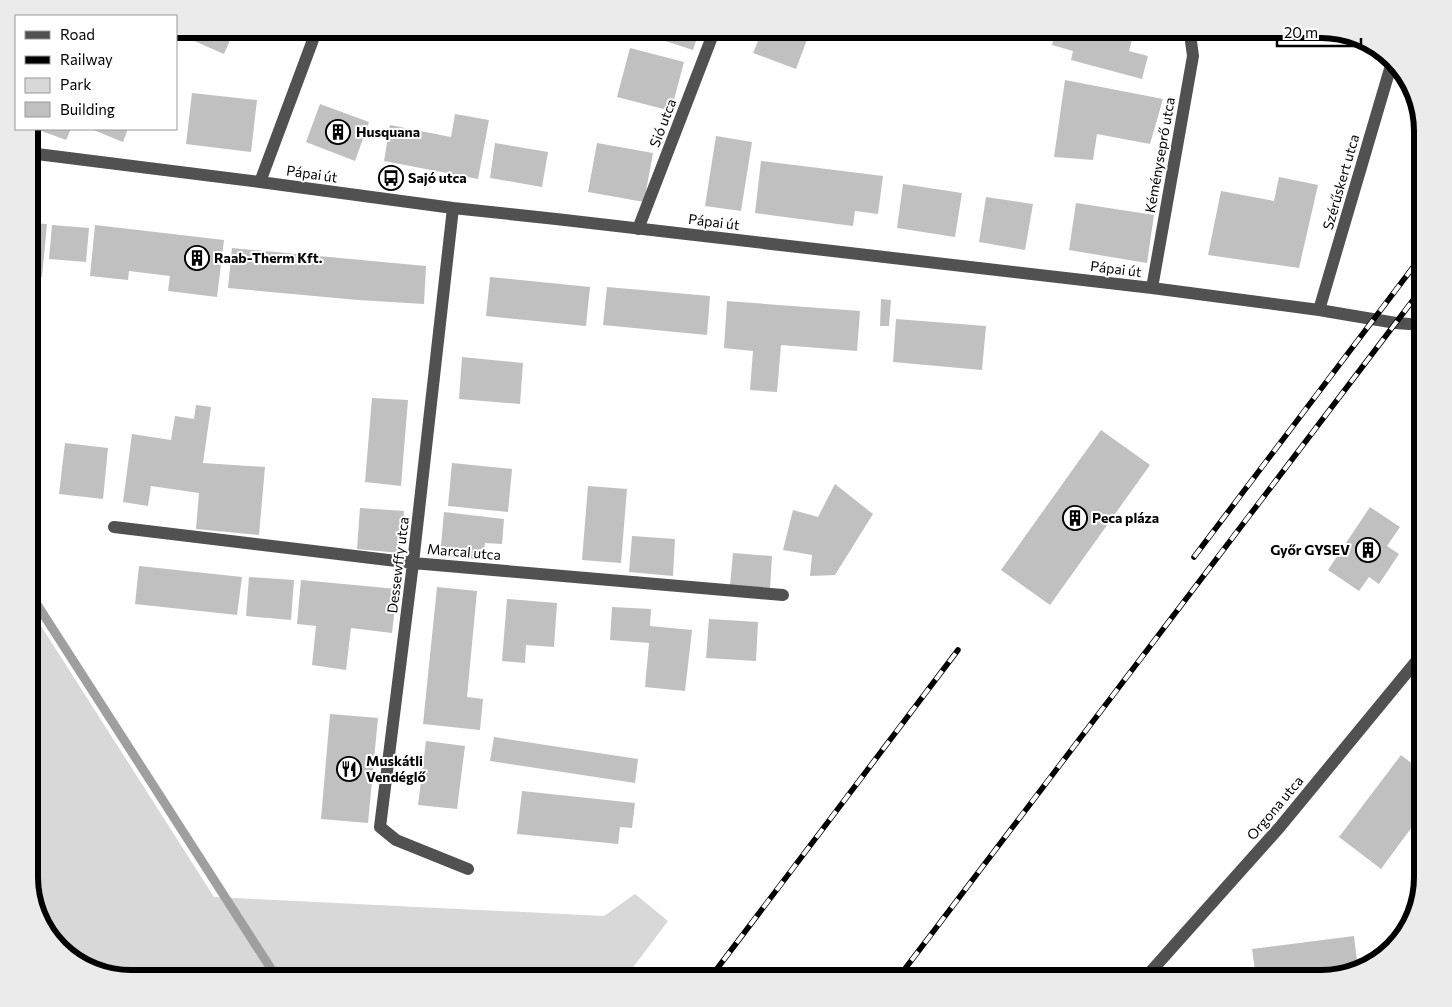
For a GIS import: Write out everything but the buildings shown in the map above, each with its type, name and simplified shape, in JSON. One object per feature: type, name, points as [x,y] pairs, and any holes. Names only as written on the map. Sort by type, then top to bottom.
[{"type":"street","points":[[260,182],[314,38]]},
{"type":"street","name":"Sió utca","points":[[638,229],[712,38]]},
{"type":"street","name":"Kéményseprő utca","points":[[1152,288],[1193,56],[1191,38]]},
{"type":"street","name":"Szérűskert utca","points":[[1319,310],[1390,68]]},
{"type":"street","name":"Pápai út","points":[[38,154],[453,208],[1152,288],[1414,324]]},
{"type":"street","name":"Dessewffy utca","points":[[453,208],[413,563],[380,827],[396,840],[468,869]]},
{"type":"street","name":"Marcal utca","points":[[114,528],[413,563],[783,594]]},
{"type":"street","name":"Orgona utca","points":[[1153,969],[1279,828],[1414,664]]},
{"type":"green space","points":[[38,621],[214,897],[604,916],[635,894],[668,921],[632,969],[125,969],[101,965],[89,960],[69,946],[57,933],[50,923],[39,894]]},
{"type":"waterway","points":[[38,606],[271,969]]},
{"type":"railway","points":[[1194,557],[1414,266]]},
{"type":"railway","points":[[905,969],[1414,299]]},
{"type":"railway","points":[[717,969],[958,650]]},
{"type":"place","name":"Husquana","points":[[338,132]]},
{"type":"place","name":"Sajó utca","points":[[391,178]]},
{"type":"place","name":"Raab-Therm Kft.","points":[[197,258]]},
{"type":"place","name":"Peca pláza","points":[[1075,518]]},
{"type":"place","name":"Győr GYSEV","points":[[1368,550]]},
{"type":"place","name":"Muskátli Vendéglő","points":[[349,769]]}]
